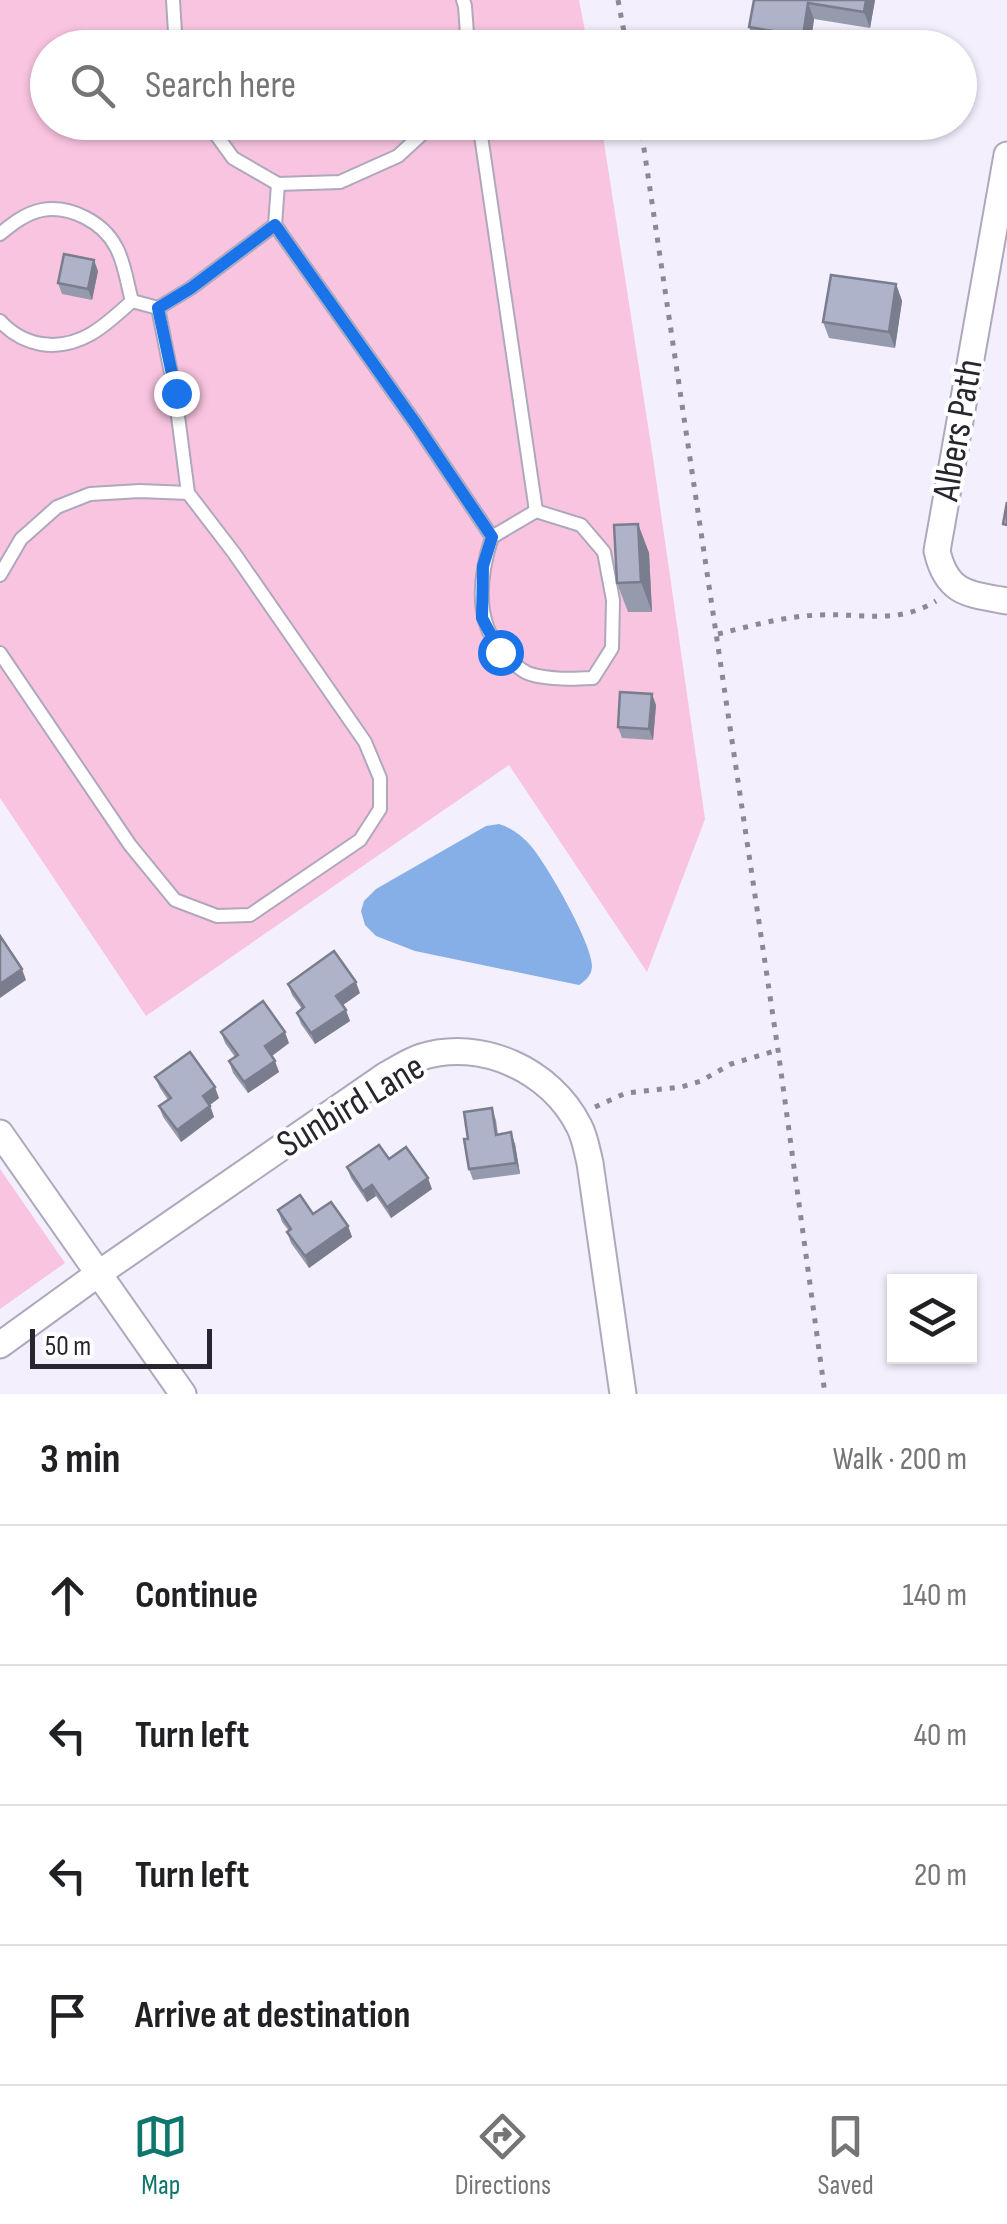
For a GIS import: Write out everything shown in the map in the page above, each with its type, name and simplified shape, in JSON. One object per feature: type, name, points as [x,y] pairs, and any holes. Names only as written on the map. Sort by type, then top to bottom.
[{"type":"street","name":"Albers Path","points":[[955,587],[942,572],[937,551],[1007,155]]},
{"type":"street","points":[[955,587],[1007,601]]},
{"type":"street","name":"Sunbird Lane","points":[[0,1345],[386,1075],[420,1057],[456,1050],[494,1056],[529,1070],[558,1096],[580,1127],[590,1163],[623,1394]]},
{"type":"street","points":[[0,1133],[183,1394]]},
{"type":"lane","points":[[173,0],[175,30]]},
{"type":"lane","points":[[463,0],[467,30]]},
{"type":"lane","points":[[220,140],[233,158],[278,184],[340,182],[398,156],[415,140]]},
{"type":"lane","points":[[482,140],[536,510]]},
{"type":"lane","points":[[278,184],[275,225],[492,537]]},
{"type":"lane","points":[[0,234],[16,220],[42,210],[70,211],[96,223],[116,246],[132,301]]},
{"type":"lane","points":[[132,301],[158,308],[275,225]]},
{"type":"lane","points":[[0,320],[9,332],[55,346],[82,340],[132,301]]},
{"type":"lane","points":[[0,652],[130,845],[176,900],[217,916],[250,915],[360,840],[380,809],[380,778],[365,742],[188,493],[176,393],[158,308]]},
{"type":"lane","points":[[0,575],[21,539],[57,507],[90,494],[188,493]]},
{"type":"lane","points":[[536,510],[581,525],[604,552],[613,600],[612,648],[594,678],[526,674],[500,652],[482,618],[483,566],[492,537],[536,510]]},
{"type":"path","points":[[618,0],[624,30]]},
{"type":"path","points":[[643,140],[825,1394]]},
{"type":"path","points":[[717,634],[819,614],[884,618],[907,615],[955,587]]},
{"type":"path","points":[[594,1106],[626,1093],[691,1084],[731,1064],[778,1050]]},
{"type":"shaded area","points":[[0,0],[579,0],[585,30],[30,30],[30,140],[604,140],[705,819],[647,972],[509,765],[146,1016],[0,798]]},
{"type":"shaded area","points":[[0,1169],[65,1263],[0,1309]]},
{"type":"water","points":[[499,824],[531,846],[577,923],[592,967],[588,978],[579,985],[415,951],[376,936],[365,925],[361,911],[364,901],[376,889],[486,826]]},
{"type":"building","points":[[754,0],[866,0],[864,12],[808,3],[804,30],[749,27]]},
{"type":"building","points":[[64,254],[94,260],[88,289],[58,283]]},
{"type":"building","points":[[831,275],[896,284],[889,332],[823,322]]},
{"type":"building","points":[[638,524],[641,582],[617,583],[614,525]]},
{"type":"building","points":[[620,692],[652,694],[649,729],[618,727]]},
{"type":"building","points":[[0,936],[22,969],[0,984]]},
{"type":"building","points":[[334,951],[356,982],[336,996],[346,1010],[311,1033],[297,1013],[304,1007],[288,984]]},
{"type":"building","points":[[263,1001],[285,1032],[265,1046],[275,1061],[244,1082],[229,1061],[238,1055],[221,1032]]},
{"type":"building","points":[[190,1052],[215,1087],[203,1096],[210,1106],[177,1130],[159,1106],[171,1098],[155,1077]]},
{"type":"building","points":[[492,1108],[496,1135],[511,1132],[516,1163],[469,1169],[464,1112]]},
{"type":"building","points":[[379,1145],[389,1159],[406,1147],[428,1178],[387,1207],[372,1185],[363,1191],[347,1167]]},
{"type":"building","points":[[300,1195],[313,1214],[331,1202],[348,1226],[305,1256],[287,1232],[291,1229],[278,1210]]},
{"type":"route","points":[[176,393],[158,308],[275,225],[492,537],[483,566],[482,618],[500,652]]}]
